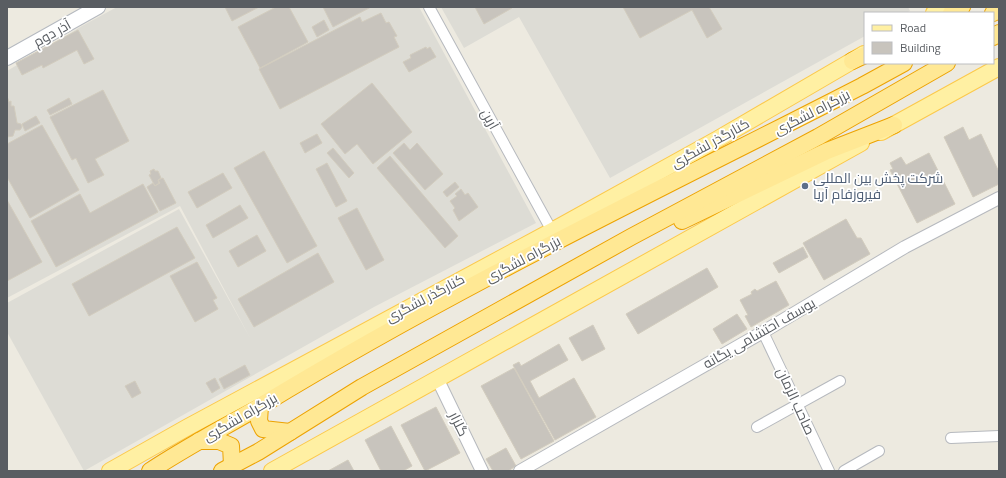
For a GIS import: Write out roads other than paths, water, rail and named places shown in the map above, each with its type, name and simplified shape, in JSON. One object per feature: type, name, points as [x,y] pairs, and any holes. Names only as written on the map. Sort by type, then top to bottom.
[{"type":"highway","points":[[953,12],[962,7]]},
{"type":"highway","name":"بزرگراه لشگری","points":[[150,471],[196,441],[260,406],[319,370],[513,263],[862,86],[902,64]]},
{"type":"highway","name":"بزرگراه لشگری","points":[[227,468],[290,432],[362,387],[631,237],[818,137],[945,64]]},
{"type":"highway","points":[[631,237],[667,227],[694,216],[827,151],[894,125]]},
{"type":"highway","points":[[260,406],[259,421],[264,429],[290,432]]},
{"type":"highway","points":[[196,441],[219,441],[231,446],[227,468]]},
{"type":"main road","name":"آذر دوم","points":[[7,58],[98,7]]},
{"type":"main road","name":"کنارگذر لشگری","points":[[110,471],[352,337],[552,231],[718,139],[861,57]]},
{"type":"main road","points":[[272,471],[999,67]]},
{"type":"street","name":"آرین","points":[[429,7],[552,231]]},
{"type":"street","name":"یوسف احتشامی یگانه","points":[[520,471],[763,332],[905,247],[999,198]]},
{"type":"street","name":"صاحب الزمان","points":[[763,332],[829,471]]},
{"type":"street","name":"گلزار","points":[[437,378],[482,471]]},
{"type":"street","points":[[757,427],[840,381]]},
{"type":"street","points":[[951,438],[999,436]]},
{"type":"street","points":[[844,471],[879,452]]},
{"type":"place","name":"شرکت پخش بین المللی فیروزفام آریا","points":[[805,186]]}]
